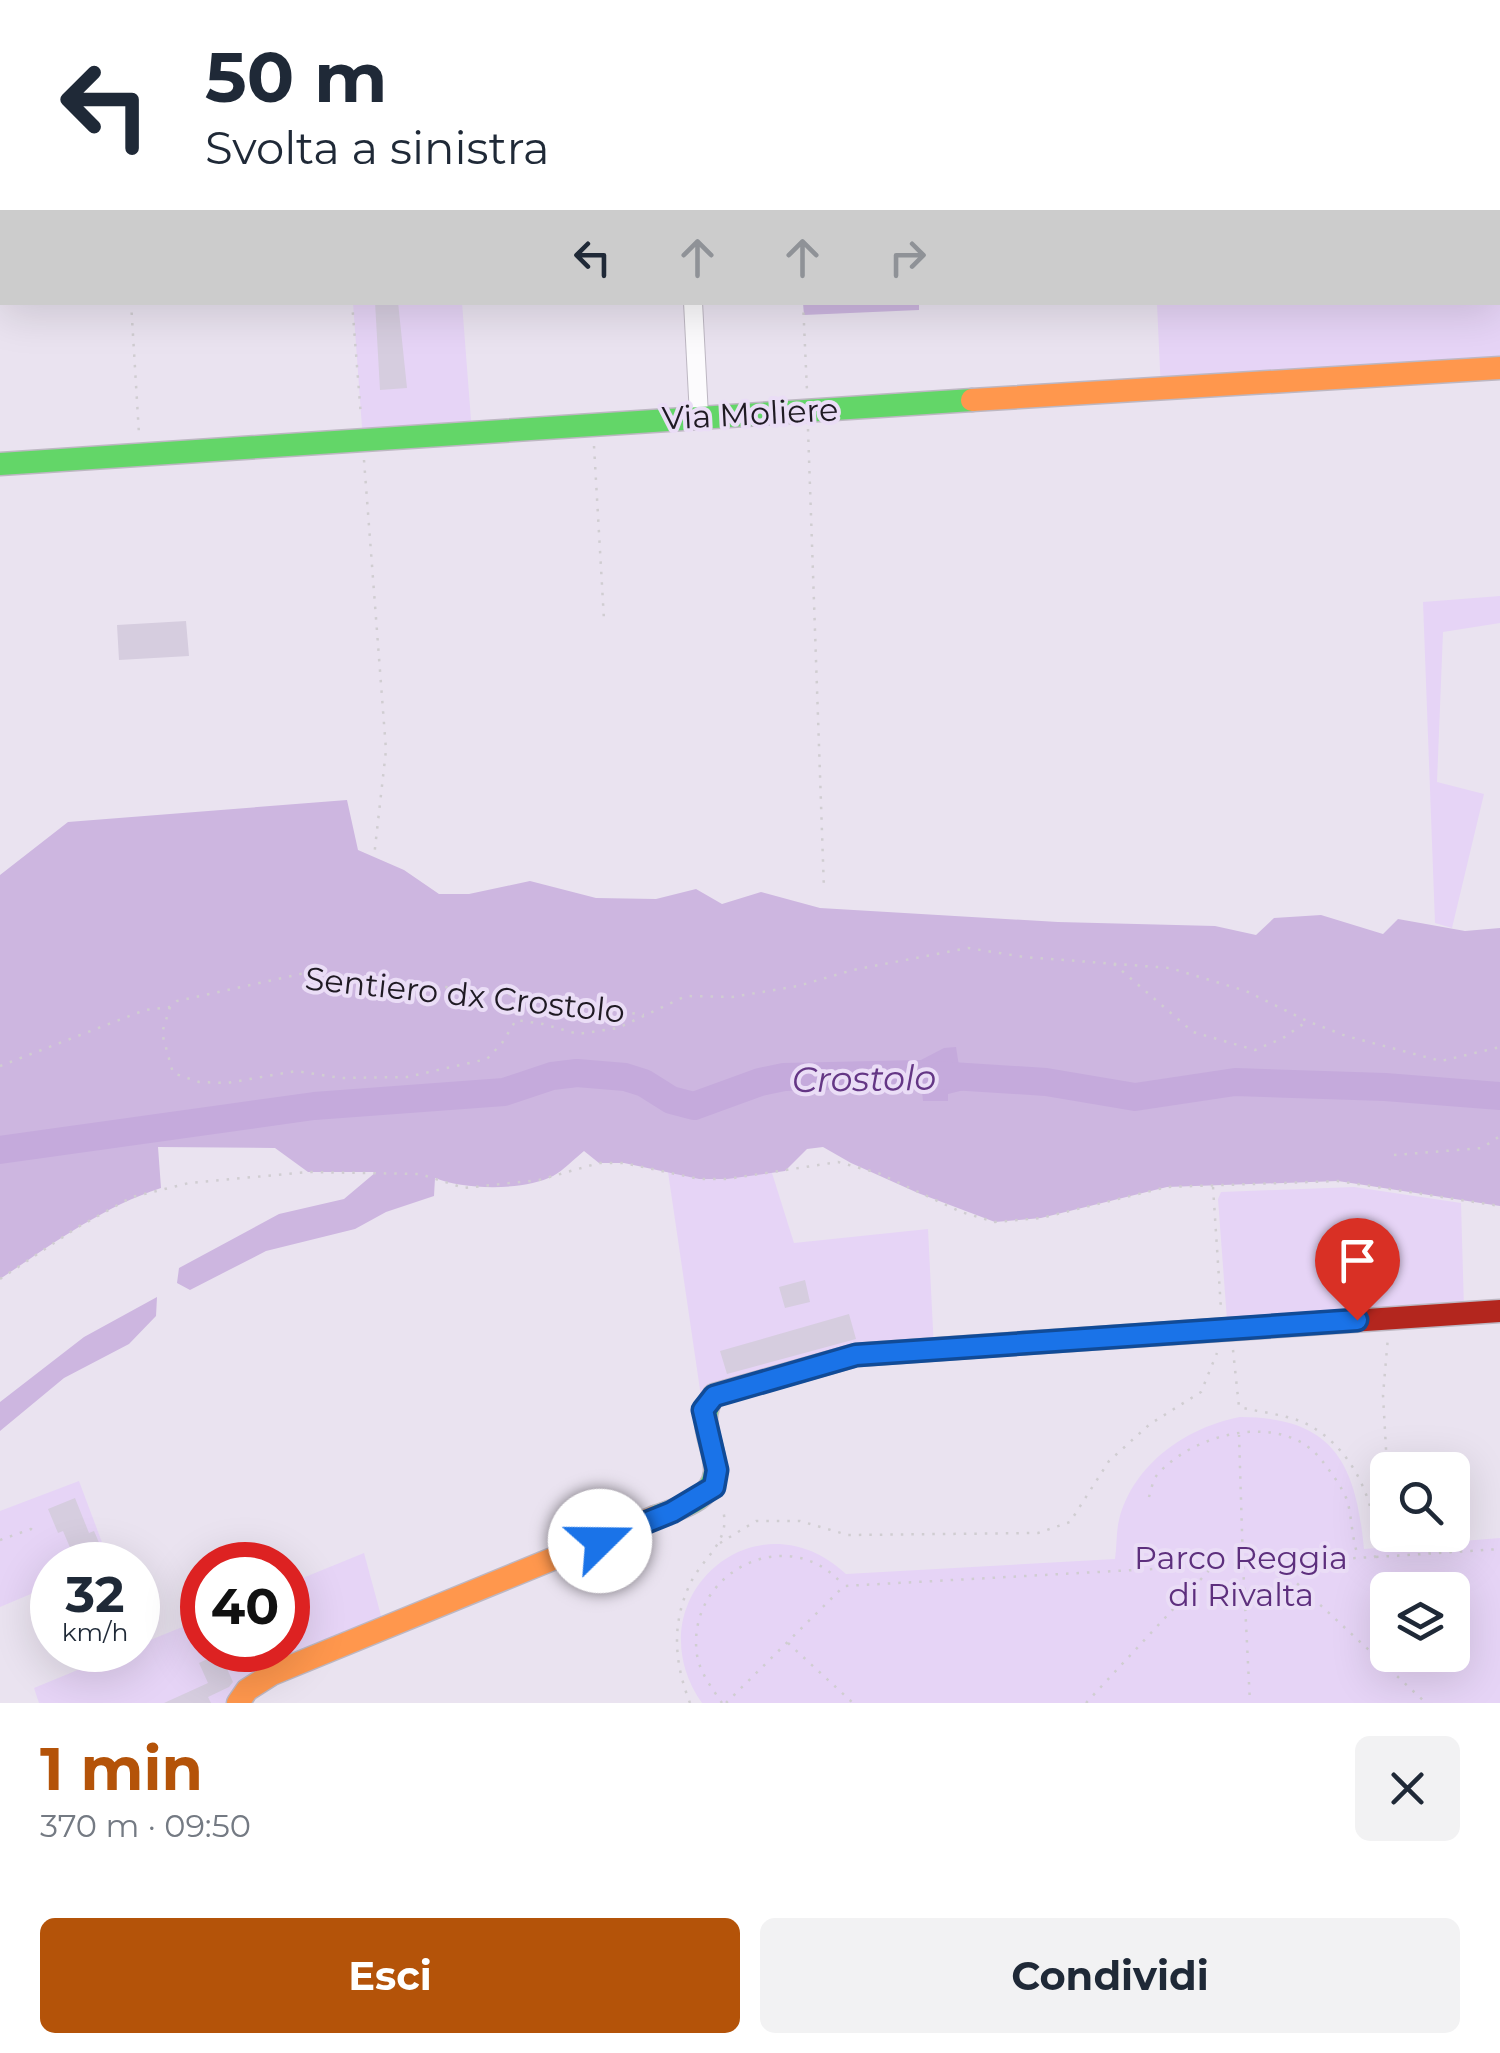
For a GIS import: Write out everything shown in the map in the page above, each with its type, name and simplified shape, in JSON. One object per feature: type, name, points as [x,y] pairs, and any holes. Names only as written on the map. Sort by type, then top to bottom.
[{"type":"street","points":[[693,305],[698,416]]},
{"type":"street","name":"Via Moliere","points":[[0,464],[698,416],[1500,368]]},
{"type":"street","points":[[238,1703],[247,1690],[272,1674],[672,1512],[714,1487],[717,1470],[703,1410],[714,1396],[856,1355],[1500,1311]]},
{"type":"path","points":[[131,305],[140,456]]},
{"type":"path","points":[[352,305],[386,750],[374,857]]},
{"type":"path","points":[[803,305],[824,890]]},
{"type":"path","points":[[592,424],[604,620]]},
{"type":"path","name":"Sentiero dx Crostolo","points":[[170,1006],[162,1032],[173,1074],[199,1082],[227,1083],[296,1072],[341,1078],[407,1077],[487,1059],[516,1020],[578,1034],[618,1028],[686,996],[732,997],[798,986],[853,970],[968,948],[1024,957],[1170,968],[1246,991],[1307,1021]]},
{"type":"path","points":[[1112,962],[1193,1032],[1255,1050],[1283,1038],[1307,1021],[1346,1036],[1440,1061],[1500,1047]]},
{"type":"path","name":"Sentiero dx Crostolo","points":[[0,1066],[145,1010],[235,986],[310,972],[518,995],[646,1015]]},
{"type":"path","points":[[1394,1155],[1482,1148],[1500,1136]]},
{"type":"path","points":[[0,1278],[132,1197],[189,1183],[308,1172],[420,1174],[464,1188],[538,1180],[599,1163],[624,1163],[699,1179],[727,1179],[838,1162],[878,1174],[960,1212],[995,1222],[1042,1218],[1167,1187],[1338,1181],[1500,1206]]},
{"type":"path","points":[[1213,1185],[1221,1317],[1232,1338],[1239,1408],[1304,1423],[1324,1433],[1341,1449],[1360,1481],[1370,1513]]},
{"type":"path","points":[[1386,1452],[1383,1395],[1390,1318]]},
{"type":"path","points":[[690,1703],[676,1649],[678,1620],[692,1579],[720,1542],[756,1521],[800,1521],[848,1534],[1038,1534],[1070,1522],[1110,1461],[1150,1424],[1201,1392],[1227,1329]]},
{"type":"path","points":[[1150,1497],[1155,1477],[1188,1450],[1217,1437],[1270,1431],[1317,1454],[1347,1499],[1352,1540],[1359,1558]]},
{"type":"path","points":[[1240,1435],[1250,1703]]},
{"type":"path","points":[[714,1487],[724,1514],[720,1542]]},
{"type":"path","points":[[0,1540],[31,1528],[38,1534]]},
{"type":"path","points":[[844,1586],[820,1564],[778,1556],[756,1558],[726,1577],[701,1610],[696,1632],[698,1658],[706,1679],[724,1703],[844,1586],[1500,1549]]},
{"type":"path","points":[[1374,1558],[1375,1552]]},
{"type":"path","points":[[1274,1562],[1426,1703]]},
{"type":"path","points":[[1086,1703],[1214,1565]]},
{"type":"path","points":[[788,1642],[854,1703]]},
{"type":"green space","points":[[353,305],[462,305],[472,433],[363,441]]},
{"type":"green space","points":[[1157,305],[1500,305],[1500,368],[1161,391]]},
{"type":"green space","points":[[1500,596],[1500,623],[1443,632],[1437,782],[1484,794],[1452,928],[1435,923],[1423,602]]},
{"type":"green space","points":[[668,1172],[699,1179],[772,1173],[794,1243],[928,1229],[934,1350],[856,1355],[703,1410]]},
{"type":"green space","points":[[1354,1187],[1461,1203],[1464,1309],[1227,1320],[1218,1199],[1221,1192]]},
{"type":"green space","name":"Parco Reggia di Rivalta","points":[[1240,1417],[1272,1419],[1318,1436],[1346,1470],[1364,1549],[1370,1549],[1370,1552],[1470,1552],[1470,1540],[1500,1538],[1500,1703],[702,1703],[684,1665],[682,1628],[692,1595],[713,1568],[742,1551],[775,1544],[811,1551],[846,1574],[1115,1559],[1119,1520],[1136,1482],[1165,1451],[1201,1429]]},
{"type":"green space","points":[[79,1481],[102,1542],[30,1542],[30,1594],[0,1607],[0,1511]]},
{"type":"green space","points":[[364,1553],[383,1623],[310,1662],[310,1575]]},
{"type":"green space","points":[[180,1628],[180,1672],[292,1672],[234,1703],[39,1703],[34,1688],[73,1672],[160,1672],[160,1636]]},
{"type":"shaded area","points":[[803,305],[919,305],[919,310],[804,315]]},
{"type":"shaded area","points":[[347,800],[358,850],[404,870],[439,894],[469,894],[530,881],[596,898],[656,899],[696,889],[722,904],[761,892],[820,908],[1058,922],[1215,926],[1256,935],[1274,918],[1321,915],[1383,934],[1398,919],[1465,931],[1500,928],[1500,1206],[1338,1181],[1167,1187],[1041,1218],[995,1222],[918,1193],[823,1147],[807,1149],[785,1171],[727,1179],[699,1179],[624,1163],[599,1163],[584,1151],[553,1176],[526,1184],[477,1187],[435,1178],[434,1196],[386,1212],[355,1229],[266,1251],[190,1290],[177,1283],[179,1268],[279,1214],[344,1199],[376,1172],[308,1172],[275,1148],[158,1147],[161,1188],[98,1216],[0,1279],[0,875],[68,822]]},
{"type":"shaded area","points":[[956,1047],[959,1066],[975,1078],[964,1090],[948,1094],[948,1101],[923,1101],[919,1061],[944,1048]]},
{"type":"shaded area","points":[[157,1297],[156,1316],[129,1344],[64,1378],[0,1431],[0,1402],[84,1337]]},
{"type":"building","points":[[375,305],[398,305],[407,388],[380,390]]},
{"type":"building","points":[[186,621],[189,656],[119,660],[117,625]]},
{"type":"building","points":[[805,1280],[810,1302],[785,1308],[779,1287]]},
{"type":"building","points":[[849,1314],[856,1339],[727,1374],[720,1351]]},
{"type":"building","points":[[75,1498],[89,1533],[94,1531],[99,1542],[68,1542],[63,1531],[58,1533],[48,1509]]},
{"type":"building","points":[[203,1672],[229,1672],[233,1682],[208,1697],[211,1703],[164,1703],[208,1683]]},
{"type":"waterway","name":"Crostolo","points":[[0,1150],[314,1106],[504,1092],[552,1076],[577,1073],[625,1077],[644,1083],[671,1100],[694,1106],[784,1077],[920,1074],[1046,1082],[1135,1097],[1235,1082],[1500,1096]]},
{"type":"traffic: fast","points":[[0,464],[972,400]]},
{"type":"traffic: fast","points":[[655,1517],[694,1501],[710,1486],[715,1461],[706,1422],[707,1408],[714,1395],[856,1355],[1025,1343]]},
{"type":"traffic: slow","points":[[972,400],[1500,368]]},
{"type":"traffic: slow","points":[[238,1703],[247,1690],[272,1674],[655,1517]]},
{"type":"traffic: jam","points":[[1025,1343],[1500,1311]]},
{"type":"route","points":[[600,1541],[672,1512],[714,1487],[717,1470],[703,1410],[714,1396],[748,1386],[856,1355],[1357,1320]]}]
